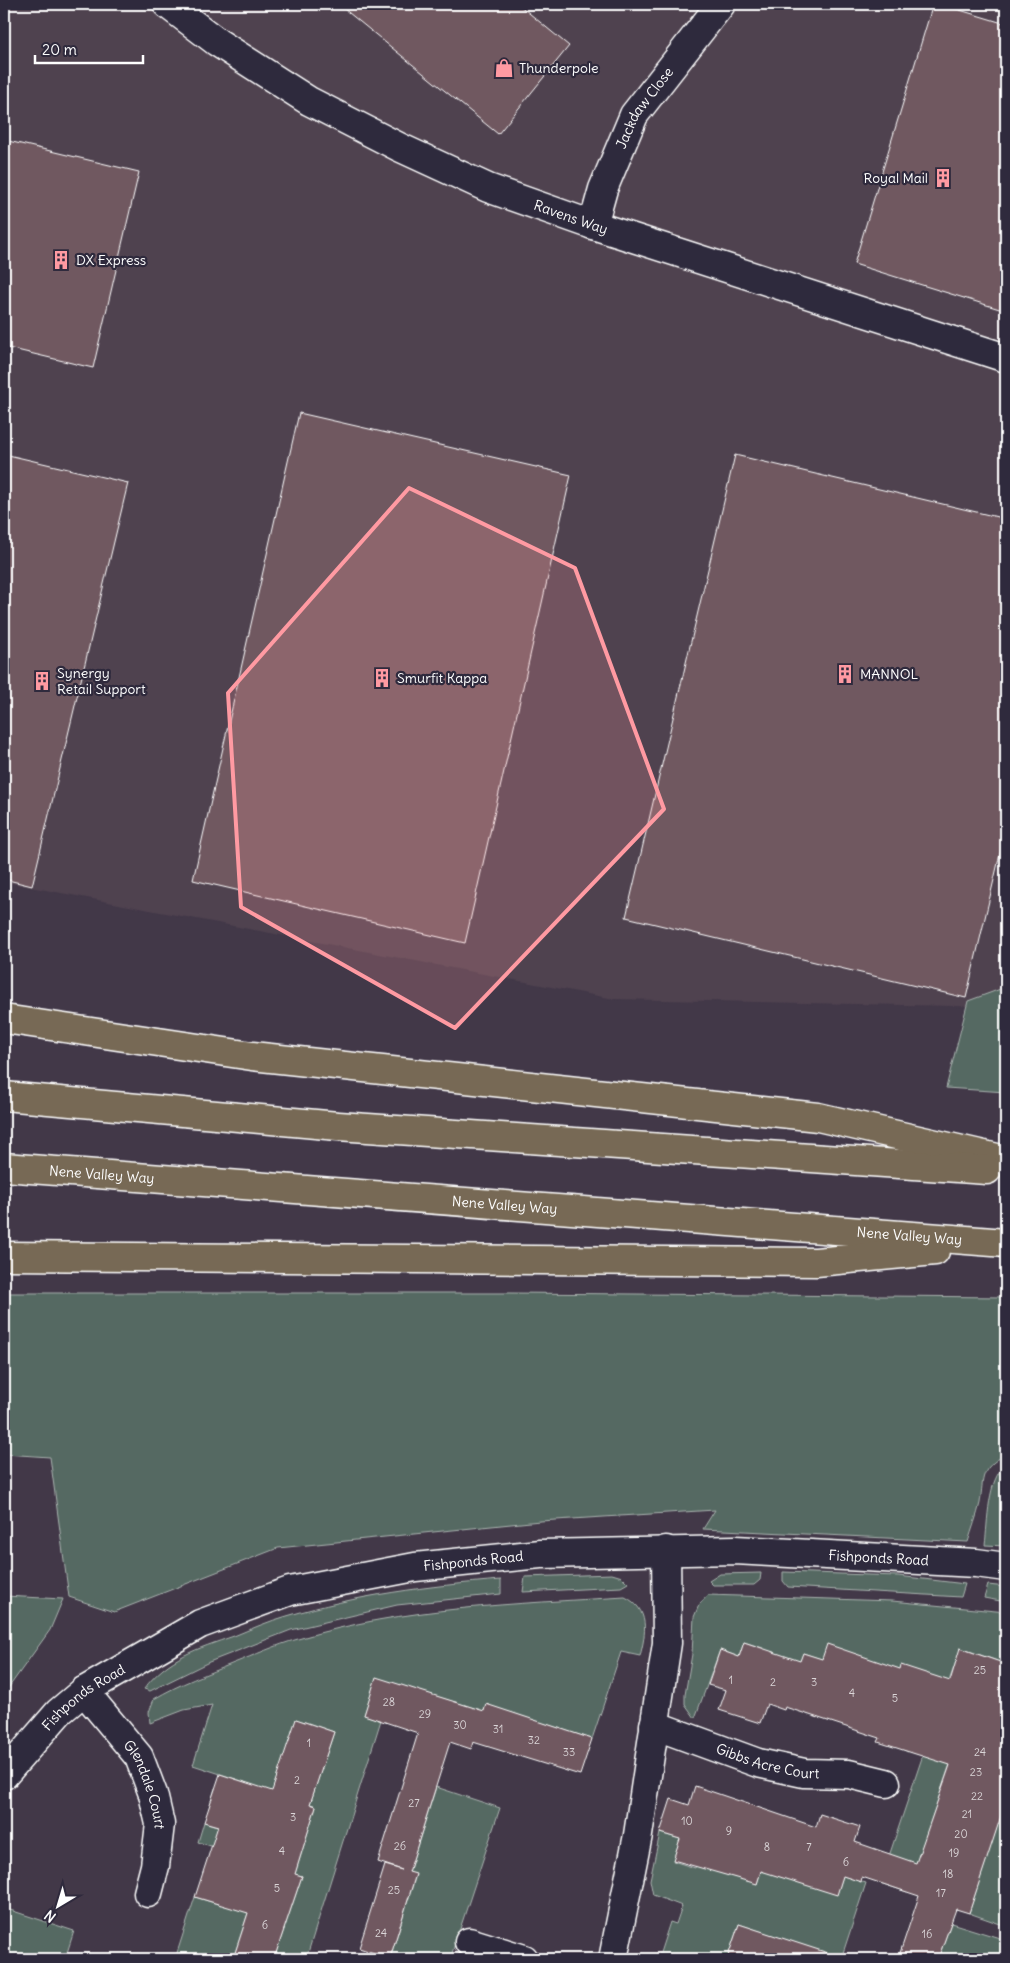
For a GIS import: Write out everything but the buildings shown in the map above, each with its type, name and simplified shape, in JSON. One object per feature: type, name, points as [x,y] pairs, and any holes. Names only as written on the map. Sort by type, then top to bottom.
[{"type":"highway","points":[[4,1019],[252,1056],[818,1117],[1006,1160]]},
{"type":"highway","points":[[4,1096],[338,1126],[1006,1171]]},
{"type":"highway","name":"Nene Valley Way","points":[[4,1167],[1006,1244]]},
{"type":"highway","points":[[4,1256],[816,1262],[1006,1244]]},
{"type":"street","name":"Ravens Way","points":[[167,4],[217,42],[309,101],[399,147],[488,188],[593,225],[1006,358]]},
{"type":"street","name":"Jackdaw Close","points":[[593,225],[603,189],[634,115],[721,4]]},
{"type":"street","points":[[613,1959],[638,1835],[667,1643],[666,1550]]},
{"type":"street","name":"Fishponds Road","points":[[4,1775],[59,1712],[84,1691],[200,1624],[290,1591],[415,1567],[540,1554],[735,1550],[976,1563],[1006,1567]]},
{"type":"street","name":"Glendale Court","points":[[84,1691],[139,1757],[153,1794],[160,1824],[155,1866],[148,1893]]},
{"type":"street","name":"Gibbs Acre Court","points":[[654,1725],[758,1763],[804,1773],[848,1774],[886,1783]]},
{"type":"street","points":[[469,1942],[524,1959]]},
{"type":"highlighted area","points":[[409,488],[575,568],[664,809],[455,1028],[241,907],[228,693]]},
{"type":"shaded area","points":[[4,4],[1006,4],[1006,1007],[614,999],[4,882]]},
{"type":"green space","points":[[1006,987],[1006,1092],[946,1088],[968,1001]]},
{"type":"green space","points":[[4,1293],[510,1293],[1006,1297],[1006,1454],[991,1465],[984,1474],[980,1503],[968,1542],[703,1529],[715,1510],[540,1521],[278,1548],[114,1612],[69,1597],[50,1457],[4,1454]]},
{"type":"green space","points":[[1006,1465],[1006,1546],[985,1545],[992,1490],[1000,1471]]},
{"type":"green space","points":[[783,1572],[898,1576],[965,1584],[961,1597],[788,1587],[783,1581]]},
{"type":"green space","points":[[761,1573],[760,1580],[754,1585],[713,1585],[709,1581],[720,1574]]},
{"type":"green space","points":[[612,1574],[622,1577],[628,1583],[621,1587],[523,1592],[525,1577]]},
{"type":"green space","points":[[501,1580],[501,1594],[397,1605],[291,1630],[209,1662],[150,1691],[144,1689],[163,1669],[184,1655],[280,1618],[366,1597],[420,1588]]},
{"type":"green space","points":[[988,1585],[1006,1587],[1006,1602],[984,1598]]},
{"type":"green space","points":[[708,1595],[892,1601],[1006,1612],[1006,1664],[961,1648],[949,1681],[1006,1701],[1006,1733],[923,1704],[908,1752],[902,1749],[895,1684],[803,1653],[795,1676],[763,1648],[744,1642],[739,1657],[720,1650],[695,1718],[685,1704],[685,1695],[692,1654],[694,1617],[699,1605]]},
{"type":"green space","points":[[4,1596],[63,1599],[50,1630],[4,1694]]},
{"type":"green space","points":[[625,1597],[639,1608],[644,1622],[644,1639],[640,1656],[621,1652],[592,1739],[486,1705],[484,1711],[376,1678],[364,1715],[381,1720],[306,1959],[274,1959],[302,1876],[295,1874],[316,1806],[310,1804],[334,1732],[296,1719],[264,1864],[233,1959],[185,1959],[176,1956],[195,1897],[221,1905],[237,1854],[198,1842],[204,1822],[230,1830],[209,1808],[215,1788],[241,1796],[245,1782],[193,1765],[212,1705],[184,1710],[150,1723],[149,1712],[154,1699],[193,1680],[274,1647],[338,1628],[419,1613],[501,1605]]},
{"type":"green space","points":[[933,1725],[960,1734],[907,1892],[880,1883]]},
{"type":"green space","points":[[436,1787],[500,1808],[450,1959],[390,1958],[416,1875],[409,1872]]},
{"type":"green space","points":[[1006,1799],[1006,1926],[969,1913]]},
{"type":"green space","points":[[660,1833],[680,1839],[673,1861],[695,1868],[703,1844],[757,1884],[763,1865],[837,1894],[843,1876],[866,1883],[841,1959],[794,1959],[798,1944],[739,1924],[727,1959],[658,1959],[670,1922],[676,1924],[682,1906],[653,1895],[650,1880]]},
{"type":"green space","points":[[7,1909],[74,1931],[65,1959],[4,1959],[4,1919]]},
{"type":"green space","points":[[951,1923],[1006,1940],[1004,1959],[938,1959]]},
{"type":"place","name":"Thunderpole","points":[[504,68]]},
{"type":"place","name":"Royal Mail","points":[[943,178]]},
{"type":"place","name":"DX Express","points":[[61,260]]},
{"type":"place","name":"MANNOL","points":[[845,674]]},
{"type":"place","name":"Smurfit Kappa","points":[[382,678]]},
{"type":"place","name":"Synergy Retail Support","points":[[42,681]]}]
